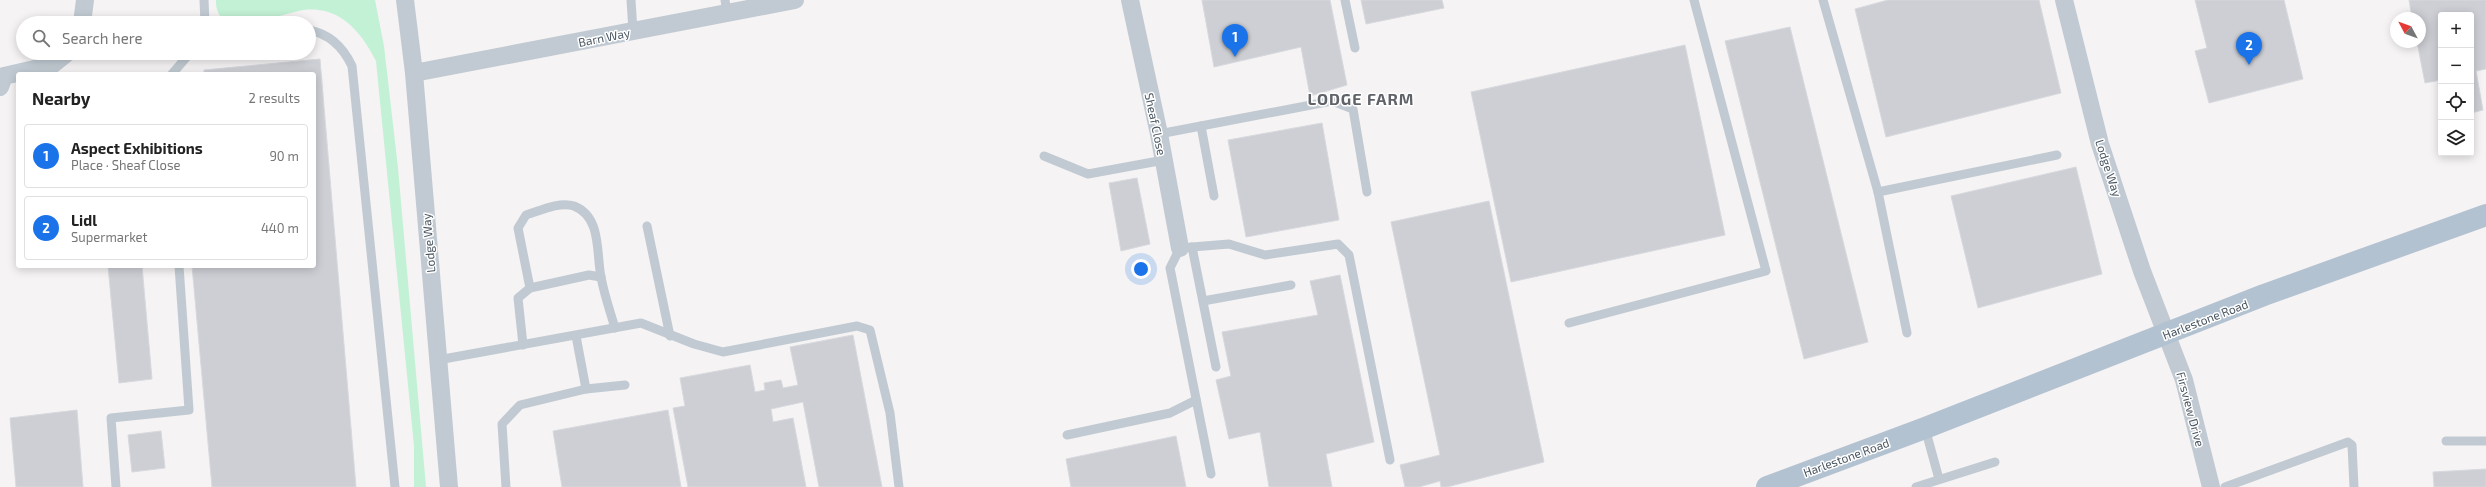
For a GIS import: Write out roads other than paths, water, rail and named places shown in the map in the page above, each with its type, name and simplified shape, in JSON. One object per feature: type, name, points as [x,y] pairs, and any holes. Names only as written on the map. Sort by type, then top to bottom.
[{"type":"main road","name":"Harlestone Road","points":[[1767,487],[1926,428],[2168,332],[2486,215]]},
{"type":"street","points":[[83,16],[86,0]]},
{"type":"street","name":"Lodge Way","points":[[405,0],[414,73],[449,487]]},
{"type":"street","name":"Barn Way","points":[[414,73],[633,31],[726,6],[795,0]]},
{"type":"street","name":"Sheaf Close","points":[[1130,0],[1164,160],[1186,247]]},
{"type":"street","name":"Lodge Way","points":[[2064,0],[2100,144],[2142,271],[2168,332]]},
{"type":"street","points":[[21,72],[52,65],[58,60]]},
{"type":"street","points":[[0,87],[4,76],[16,73]]},
{"type":"street","name":"Firsview Drive","points":[[2168,332],[2184,380],[2211,487]]},
{"type":"lane","points":[[204,0],[205,16]]},
{"type":"lane","points":[[631,0],[633,31]]},
{"type":"lane","points":[[1345,0],[1354,48]]},
{"type":"lane","points":[[1569,323],[1766,271],[1694,0]]},
{"type":"lane","points":[[1823,0],[1878,192],[1906,333]]},
{"type":"lane","points":[[316,32],[323,33],[336,42],[346,53],[352,66],[395,487]]},
{"type":"lane","points":[[174,72],[184,60]]},
{"type":"lane","points":[[1159,134],[1332,101],[1353,109],[1367,192]]},
{"type":"lane","points":[[1201,126],[1214,196]]},
{"type":"lane","points":[[1878,192],[2057,155]]},
{"type":"lane","points":[[1044,156],[1088,174],[1164,160]]},
{"type":"lane","points":[[530,288],[518,228],[526,215],[556,206],[573,206],[588,215],[596,238],[600,276],[614,328]]},
{"type":"lane","points":[[647,226],[670,336]]},
{"type":"lane","points":[[1211,474],[1170,268],[1186,247],[1229,244],[1265,255],[1338,244],[1349,255],[1390,460]]},
{"type":"lane","points":[[1186,247],[1203,301],[1216,367]]},
{"type":"lane","points":[[116,487],[111,418],[189,410],[179,268]]},
{"type":"lane","points":[[523,345],[518,298],[530,288],[589,275],[600,276]]},
{"type":"lane","points":[[1203,301],[1291,284]]},
{"type":"lane","points":[[438,360],[641,323],[670,336],[723,352],[857,326],[870,330],[890,413],[899,487]]},
{"type":"lane","points":[[576,336],[586,390]]},
{"type":"lane","points":[[506,487],[502,424],[520,405],[586,390],[625,385]]},
{"type":"lane","points":[[1067,434],[1170,413],[1196,400]]},
{"type":"lane","points":[[1926,428],[1939,478]]},
{"type":"lane","points":[[2446,440],[2486,441]]},
{"type":"lane","points":[[2225,487],[2348,442],[2352,445],[2353,451],[2354,487]]},
{"type":"lane","points":[[1916,487],[1939,478],[1996,462]]},
{"type":"place","name":"Aspect Exhibitions","points":[[1235,57]]},
{"type":"place","name":"Lidl","points":[[2249,65]]},
{"type":"district","name":"LODGE FARM","points":[[1361,98]]}]
